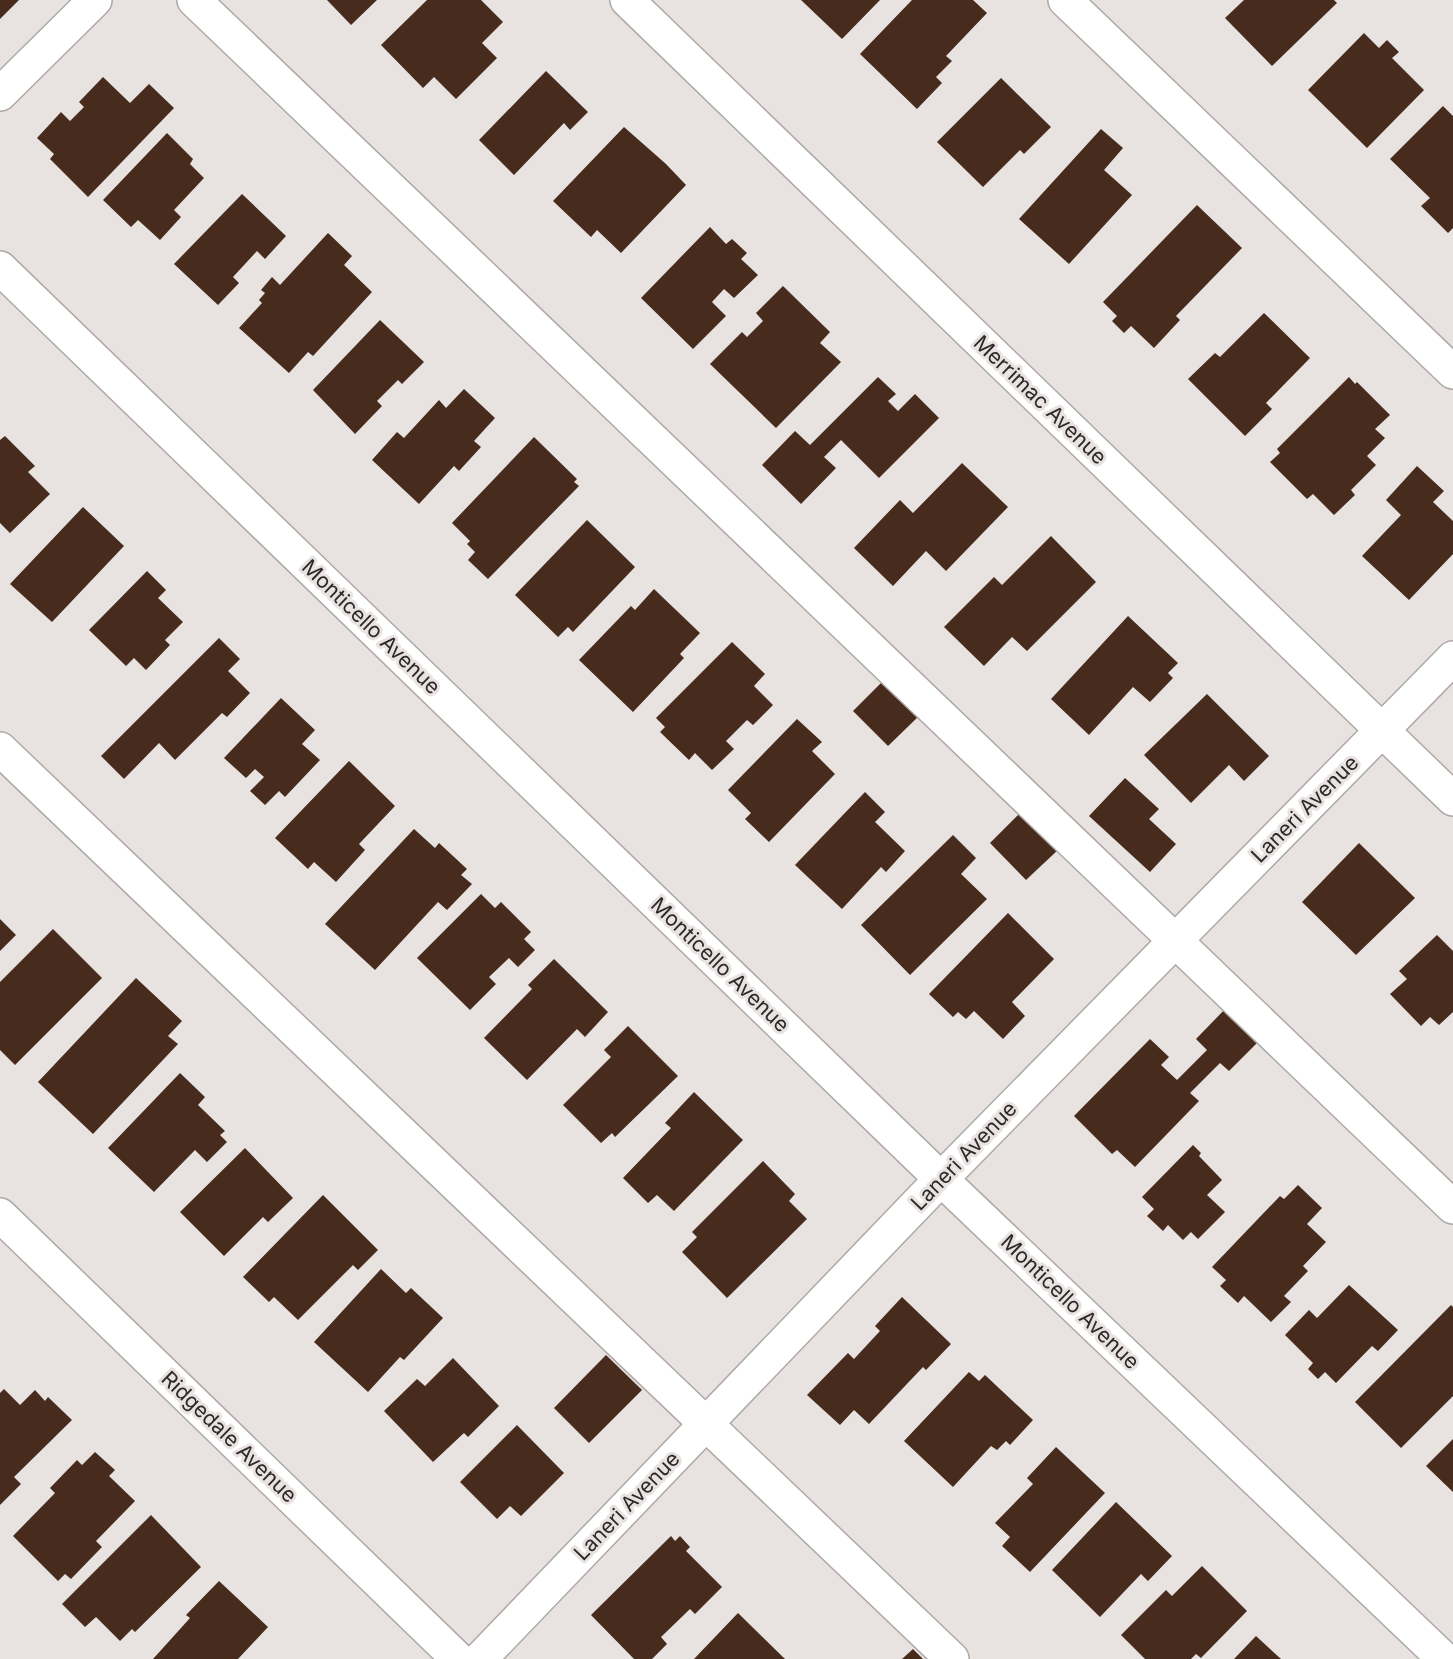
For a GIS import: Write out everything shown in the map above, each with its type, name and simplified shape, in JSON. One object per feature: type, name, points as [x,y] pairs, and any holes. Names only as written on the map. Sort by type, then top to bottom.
[{"type":"street","points":[[0,94],[95,0]]},
{"type":"street","points":[[194,0],[1453,1207]]},
{"type":"street","name":"Merrimac Avenue","points":[[627,0],[1453,799]]},
{"type":"street","points":[[1065,0],[1453,372]]},
{"type":"street","name":"Monticello Avenue","points":[[0,268],[941,1179],[1444,1659]]},
{"type":"street","name":"Laneri Avenue","points":[[480,1659],[941,1179],[1453,658]]},
{"type":"street","points":[[0,749],[952,1659]]},
{"type":"street","name":"Ridgedale Avenue","points":[[0,1215],[458,1659]]},
{"type":"building","points":[[0,0],[19,0],[0,19]]},
{"type":"building","points":[[327,0],[377,0],[351,25]]},
{"type":"building","points":[[427,0],[481,0],[503,22],[482,43],[497,58],[456,99],[434,77],[423,88],[381,45]]},
{"type":"building","points":[[801,0],[880,0],[842,39]]},
{"type":"building","points":[[912,0],[973,0],[987,13],[946,56],[952,61],[936,77],[942,83],[917,109],[860,54]]},
{"type":"building","points":[[1244,0],[1334,0],[1337,3],[1272,66],[1225,18]]},
{"type":"building","points":[[1364,33],[1379,48],[1387,40],[1399,52],[1392,58],[1424,90],[1367,148],[1308,90]]},
{"type":"building","points":[[546,71],[588,112],[570,130],[564,123],[514,175],[479,140]]},
{"type":"building","points":[[103,77],[130,103],[149,84],[174,108],[88,197],[50,159],[54,154],[37,138],[61,112],[70,121],[84,107],[79,102]]},
{"type":"building","points":[[1001,78],[1051,127],[1024,154],[1020,150],[983,187],[937,142]]},
{"type":"building","points":[[1443,106],[1453,116],[1453,228],[1448,233],[1421,206],[1430,198],[1390,159]]},
{"type":"building","points":[[624,127],[686,185],[621,253],[597,230],[591,237],[553,201]]},
{"type":"building","points":[[1101,129],[1123,148],[1104,170],[1132,195],[1069,264],[1019,219]]},
{"type":"building","points":[[167,133],[193,159],[190,164],[204,178],[174,210],[181,217],[160,240],[138,220],[131,227],[103,200]]},
{"type":"building","points":[[242,194],[286,236],[265,259],[257,251],[233,277],[239,283],[218,305],[174,264]]},
{"type":"building","points":[[1197,205],[1242,248],[1176,316],[1180,320],[1154,348],[1131,326],[1124,333],[1112,321],[1117,316],[1103,302]]},
{"type":"building","points":[[710,227],[726,244],[732,239],[747,253],[741,259],[758,275],[734,298],[724,289],[712,302],[726,316],[693,349],[641,298]]},
{"type":"building","points":[[328,233],[352,256],[344,265],[372,292],[313,356],[308,352],[289,373],[239,328],[262,303],[259,300],[265,293],[261,290],[272,277],[280,285]]},
{"type":"building","points":[[783,286],[830,332],[820,343],[841,362],[776,428],[710,364],[742,332],[747,337],[763,321],[756,313]]},
{"type":"building","points":[[1264,313],[1310,358],[1266,403],[1272,409],[1245,436],[1188,379],[1215,353],[1220,357]]},
{"type":"building","points":[[380,320],[424,362],[402,384],[398,380],[377,401],[382,406],[355,434],[313,390]]},
{"type":"building","points":[[878,377],[896,394],[888,401],[898,411],[915,394],[939,418],[879,478],[841,440],[824,457],[836,468],[801,504],[762,465],[795,431],[810,445]]},
{"type":"building","points":[[1349,377],[1390,415],[1375,429],[1385,438],[1367,456],[1376,465],[1351,490],[1355,495],[1334,515],[1313,494],[1307,499],[1270,462],[1280,453],[1277,449]]},
{"type":"building","points":[[464,389],[495,418],[474,441],[481,447],[459,471],[454,466],[419,504],[372,460],[397,432],[404,438],[439,400],[446,408]]},
{"type":"building","points":[[5,436],[35,466],[28,472],[50,494],[10,533],[0,523],[0,440]]},
{"type":"building","points":[[534,437],[577,479],[574,482],[579,486],[488,579],[468,560],[475,552],[467,544],[470,541],[452,523]]},
{"type":"building","points":[[962,463],[1008,507],[946,571],[926,551],[893,586],[854,548],[900,500],[913,513]]},
{"type":"building","points":[[1417,466],[1444,491],[1433,502],[1453,521],[1453,554],[1409,600],[1362,556],[1401,515],[1386,500]]},
{"type":"building","points":[[83,507],[124,546],[52,622],[10,584]]},
{"type":"building","points":[[587,520],[635,567],[573,632],[568,627],[558,637],[515,595]]},
{"type":"building","points":[[1051,536],[1096,582],[1027,651],[1012,637],[984,666],[944,627],[994,577],[1002,585]]},
{"type":"building","points":[[147,571],[166,590],[158,598],[183,622],[165,640],[170,645],[146,670],[134,658],[126,666],[89,630]]},
{"type":"building","points":[[654,589],[700,633],[680,654],[684,658],[633,712],[579,660],[631,606],[635,610]]},
{"type":"building","points":[[1128,616],[1178,663],[1168,673],[1173,678],[1150,702],[1133,687],[1089,735],[1051,699]]},
{"type":"building","points":[[219,638],[240,659],[228,671],[250,693],[227,717],[222,713],[175,760],[159,743],[124,779],[101,756]]},
{"type":"building","points":[[732,642],[765,674],[754,686],[773,705],[753,725],[747,720],[726,741],[734,749],[712,770],[695,753],[689,760],[660,732],[665,727],[656,718]]},
{"type":"building","points":[[885,679],[921,714],[888,746],[853,711]]},
{"type":"building","points":[[1207,694],[1269,756],[1244,781],[1229,765],[1191,803],[1144,755]]},
{"type":"building","points":[[281,698],[315,730],[302,744],[320,760],[285,797],[279,791],[265,805],[250,791],[264,777],[255,769],[246,778],[224,758]]},
{"type":"building","points":[[797,719],[822,742],[812,751],[835,774],[769,842],[745,819],[751,813],[728,790]]},
{"type":"building","points":[[349,761],[395,806],[359,844],[365,850],[336,882],[314,862],[308,869],[275,838]]},
{"type":"building","points":[[1125,778],[1159,809],[1149,819],[1176,844],[1150,872],[1089,816]]},
{"type":"building","points":[[865,792],[885,812],[875,822],[905,851],[886,872],[881,867],[842,909],[795,865]]},
{"type":"building","points":[[1021,812],[1059,849],[1026,880],[990,843]]},
{"type":"building","points":[[414,829],[435,848],[439,843],[467,869],[461,875],[472,884],[447,910],[438,902],[375,970],[325,924]]},
{"type":"building","points":[[953,835],[976,858],[961,874],[987,899],[910,975],[861,925]]},
{"type":"building","points":[[1359,843],[1415,898],[1356,955],[1302,902]]},
{"type":"building","points":[[481,894],[495,908],[501,902],[531,932],[524,939],[535,950],[518,967],[509,958],[489,977],[496,984],[470,1010],[417,958]]},
{"type":"building","points":[[1008,913],[1054,959],[1012,1002],[1025,1016],[1003,1039],[974,1011],[966,1019],[958,1012],[953,1017],[929,994]]},
{"type":"building","points":[[0,919],[16,935],[0,951]]},
{"type":"building","points":[[53,929],[102,978],[15,1065],[0,1050],[0,982]]},
{"type":"building","points":[[1437,935],[1453,951],[1453,1012],[1439,1025],[1430,1017],[1421,1026],[1390,994],[1407,979],[1399,971]]},
{"type":"building","points":[[554,959],[608,1012],[585,1037],[577,1029],[527,1080],[484,1038],[532,989],[528,985]]},
{"type":"building","points":[[136,978],[182,1021],[168,1036],[178,1044],[93,1134],[38,1082]]},
{"type":"building","points":[[1227,1007],[1260,1040],[1229,1071],[1220,1063],[1190,1093],[1199,1101],[1135,1167],[1117,1150],[1112,1154],[1074,1116],[1150,1039],[1169,1057],[1161,1065],[1177,1080],[1207,1050],[1196,1039]]},
{"type":"building","points":[[628,1026],[678,1076],[615,1137],[612,1133],[601,1143],[563,1105],[611,1057],[604,1050]]},
{"type":"building","points":[[180,1073],[205,1097],[198,1105],[225,1131],[220,1135],[227,1142],[207,1162],[195,1150],[154,1192],[108,1148]]},
{"type":"building","points":[[694,1092],[743,1140],[674,1211],[657,1195],[648,1203],[623,1178],[671,1128],[665,1123]]},
{"type":"building","points":[[1193,1145],[1201,1153],[1199,1156],[1222,1180],[1207,1195],[1225,1212],[1198,1239],[1191,1232],[1183,1240],[1168,1225],[1163,1231],[1147,1216],[1154,1209],[1142,1197]]},
{"type":"building","points":[[245,1148],[293,1198],[268,1222],[263,1217],[224,1256],[180,1212]]},
{"type":"building","points":[[763,1161],[795,1194],[789,1201],[807,1219],[727,1298],[682,1252],[697,1237],[692,1232]]},
{"type":"building","points":[[1298,1185],[1322,1208],[1307,1224],[1326,1242],[1303,1266],[1308,1271],[1284,1296],[1291,1302],[1271,1322],[1244,1296],[1238,1303],[1220,1286],[1226,1280],[1212,1267],[1280,1196],[1284,1199]]},
{"type":"building","points":[[323,1195],[378,1250],[358,1270],[353,1265],[298,1320],[274,1297],[269,1302],[243,1277]]},
{"type":"building","points":[[381,1269],[406,1293],[411,1288],[443,1318],[404,1360],[400,1357],[368,1392],[314,1342]]},
{"type":"building","points":[[1349,1285],[1398,1330],[1378,1351],[1372,1346],[1336,1383],[1325,1372],[1318,1379],[1308,1369],[1313,1363],[1285,1335],[1309,1310],[1317,1318]]},
{"type":"building","points":[[902,1297],[951,1344],[926,1370],[923,1367],[869,1424],[854,1410],[840,1425],[807,1395],[848,1353],[854,1359],[880,1331],[875,1326]]},
{"type":"building","points":[[1451,1305],[1453,1307],[1453,1396],[1401,1448],[1355,1402]]},
{"type":"building","points":[[606,1355],[642,1390],[589,1443],[554,1408]]},
{"type":"building","points":[[453,1358],[499,1406],[468,1437],[464,1433],[433,1462],[384,1411],[417,1379],[425,1386]]},
{"type":"building","points":[[969,1372],[979,1381],[985,1375],[1033,1420],[1010,1445],[1006,1441],[997,1450],[991,1446],[953,1487],[904,1441]]},
{"type":"building","points":[[4,1389],[20,1405],[35,1390],[45,1401],[48,1397],[72,1420],[14,1477],[21,1484],[0,1505],[0,1393]]},
{"type":"building","points":[[517,1425],[564,1473],[521,1516],[510,1506],[497,1519],[460,1482]]},
{"type":"building","points":[[1453,1439],[1453,1492],[1426,1466]]},
{"type":"building","points":[[1056,1447],[1105,1493],[1030,1572],[1002,1546],[1010,1537],[995,1523],[1033,1484],[1027,1478]]},
{"type":"building","points":[[95,1452],[115,1470],[109,1476],[135,1501],[96,1541],[102,1547],[71,1579],[65,1574],[58,1581],[13,1536],[55,1493],[50,1488],[77,1460],[82,1465]]},
{"type":"building","points":[[1116,1502],[1172,1556],[1148,1581],[1141,1574],[1100,1617],[1052,1570]]},
{"type":"building","points":[[151,1515],[201,1567],[135,1632],[132,1629],[120,1641],[96,1617],[85,1627],[62,1604]]},
{"type":"building","points":[[671,1536],[675,1541],[680,1536],[690,1547],[686,1551],[722,1587],[695,1614],[690,1609],[661,1637],[667,1644],[652,1659],[634,1659],[591,1615]]},
{"type":"building","points":[[1202,1566],[1247,1611],[1201,1658],[1196,1654],[1191,1659],[1145,1659],[1121,1635],[1166,1590],[1172,1596]]},
{"type":"building","points":[[219,1581],[268,1627],[238,1659],[153,1659],[190,1618],[186,1615]]},
{"type":"building","points":[[738,1613],[785,1659],[694,1659]]},
{"type":"building","points":[[1256,1636],[1281,1659],[1234,1659]]},
{"type":"building","points":[[913,1649],[923,1659],[902,1659]]}]
